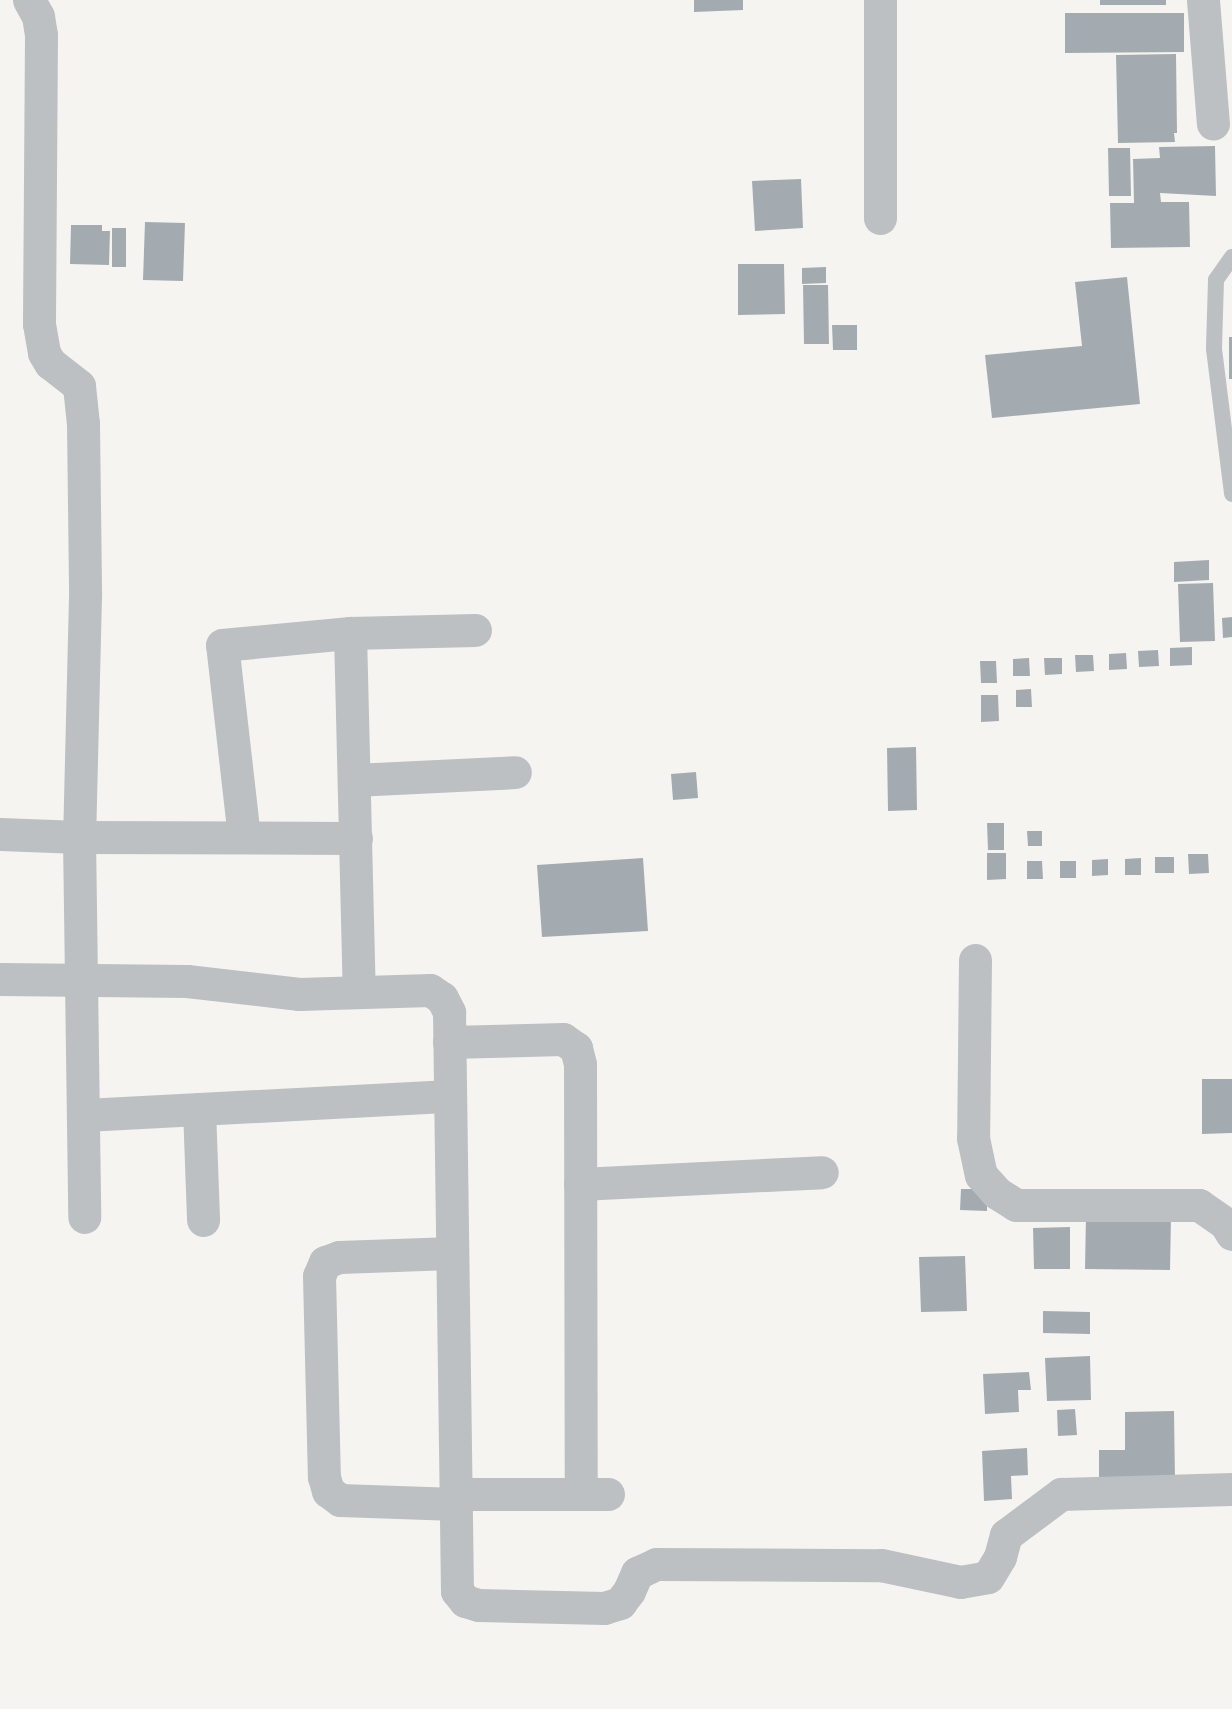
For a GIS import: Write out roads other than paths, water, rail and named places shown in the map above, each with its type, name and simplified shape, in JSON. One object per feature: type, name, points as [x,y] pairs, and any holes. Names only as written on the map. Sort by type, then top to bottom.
[{"type":"street","points":[[30,0],[38,16],[41,35],[39,324],[44,353],[50,363],[79,386],[83,423],[85,596],[80,837],[85,1114],[84,1217]]},
{"type":"street","points":[[880,0],[880,218]]},
{"type":"street","points":[[1203,0],[1213,124]]},
{"type":"street","points":[[244,837],[222,645],[350,633],[475,630]]},
{"type":"street","points":[[350,633],[359,991]]},
{"type":"street","points":[[354,780],[515,772]]},
{"type":"street","points":[[0,834],[80,837],[356,838]]},
{"type":"street","points":[[975,960],[973,1138],[981,1175],[998,1193],[1016,1205],[1199,1205],[1225,1222],[1232,1234]]},
{"type":"street","points":[[0,980],[187,981],[298,994],[430,990],[442,998],[449,1012],[457,1591],[465,1601],[478,1605],[604,1608],[620,1603],[630,1591],[637,1573],[656,1564],[881,1565],[960,1582],[988,1577],[1000,1557],[1006,1535],[1061,1494],[1232,1489]]},
{"type":"street","points":[[449,1042],[563,1039],[576,1048],[580,1064],[580,1184],[595,1494],[340,1500],[328,1491],[324,1477],[319,1276],[325,1263],[339,1257],[452,1253]]},
{"type":"street","points":[[85,1114],[450,1096]]},
{"type":"street","points":[[199,1109],[203,1220]]},
{"type":"street","points":[[580,1184],[822,1172]]},
{"type":"lane","points":[[1232,256],[1216,280],[1214,349],[1227,420],[1232,494]]}]
